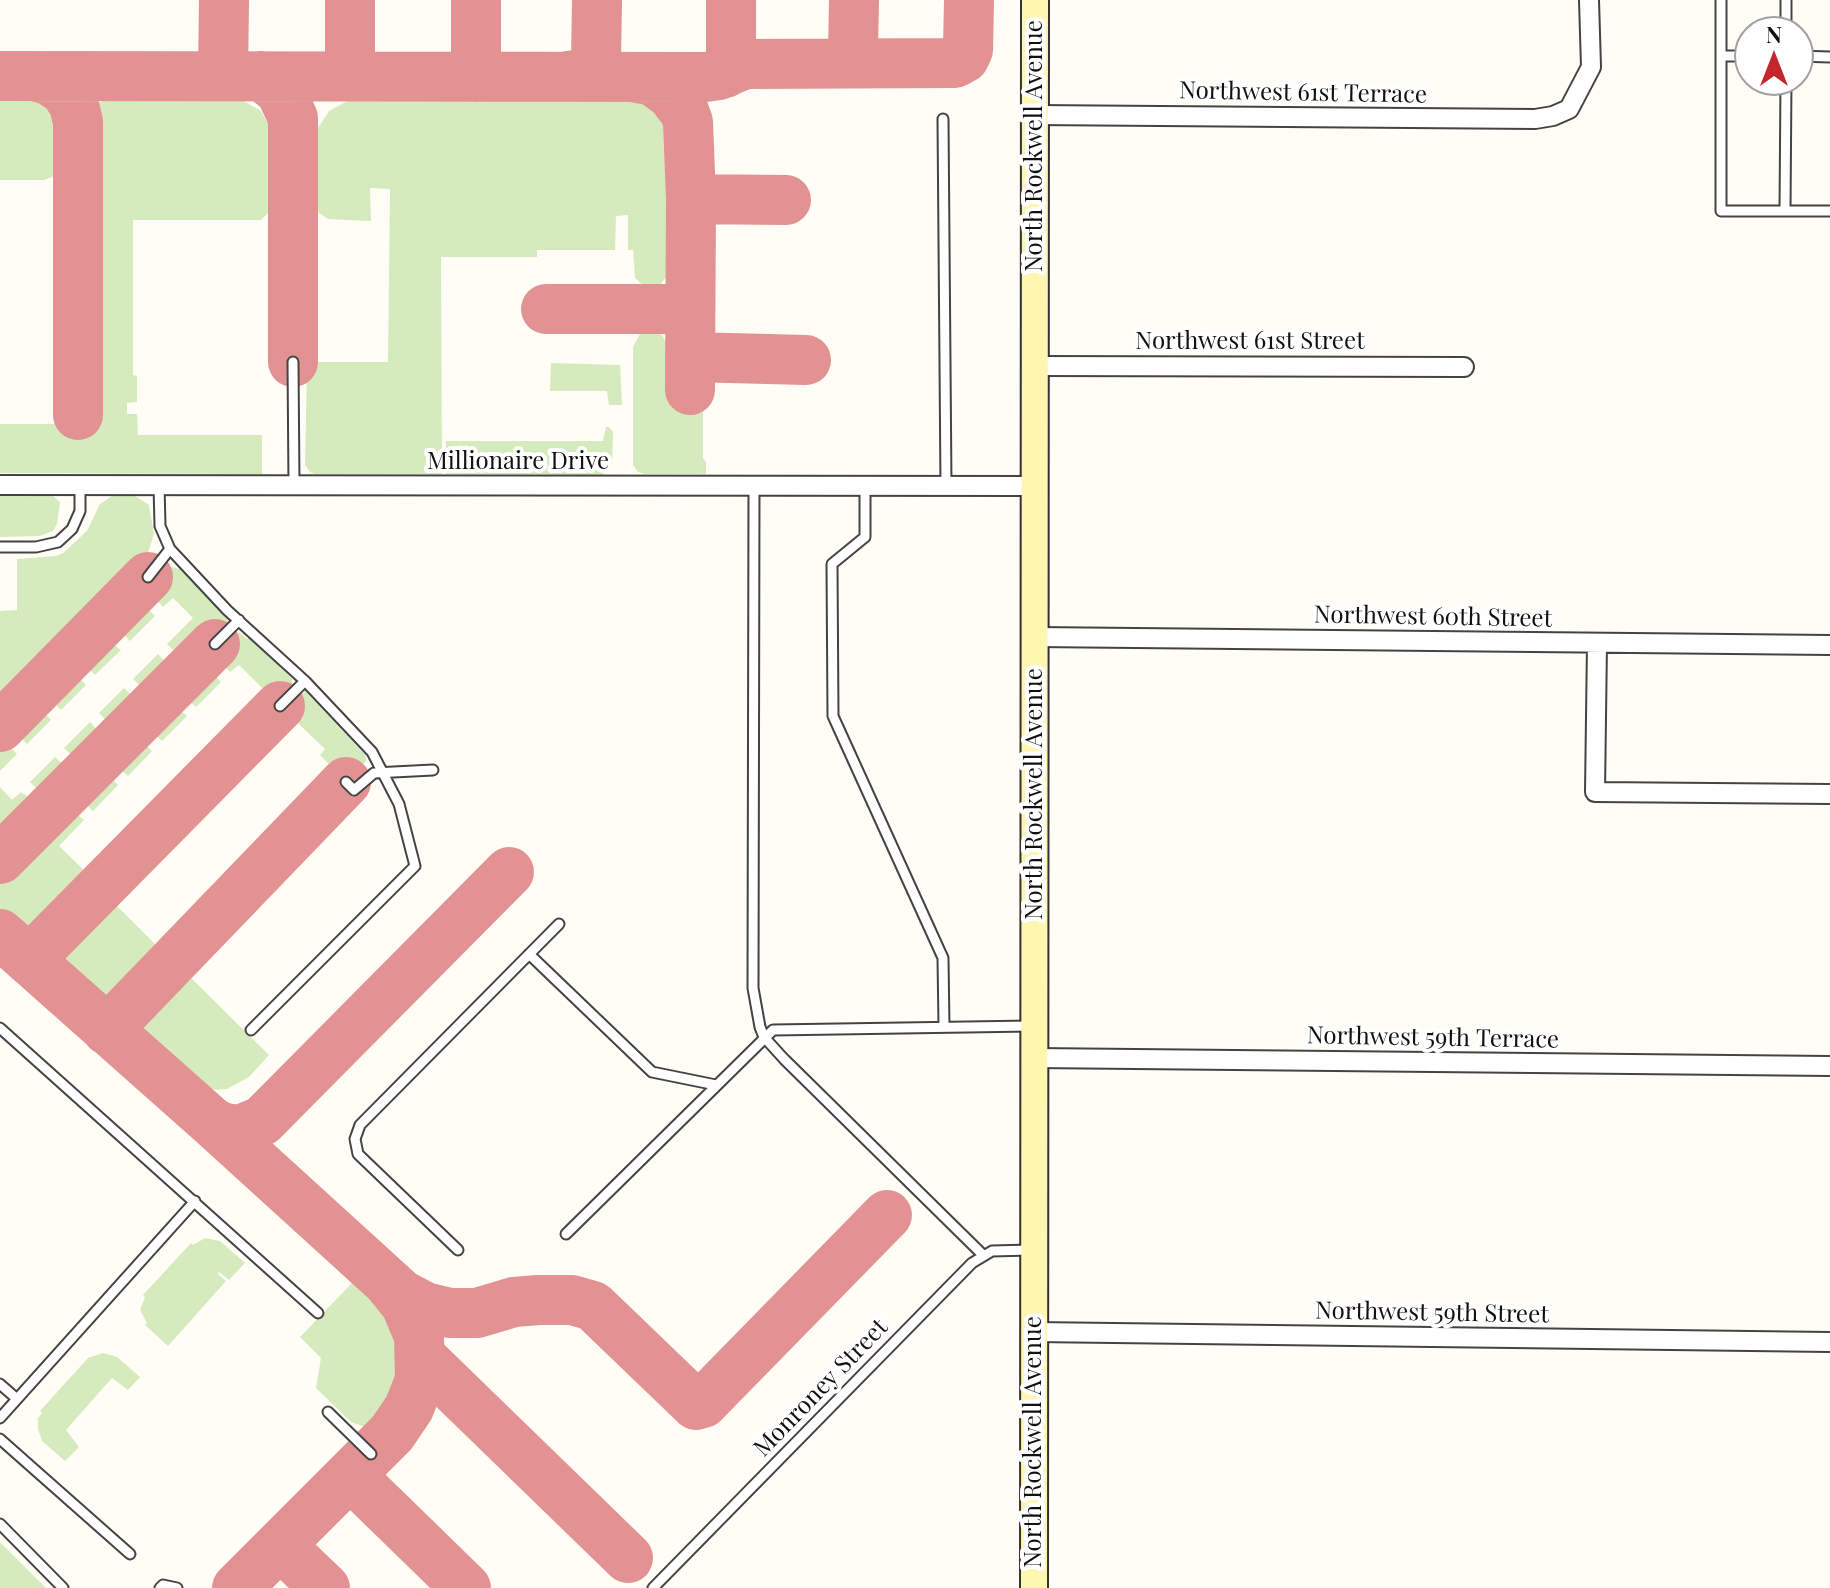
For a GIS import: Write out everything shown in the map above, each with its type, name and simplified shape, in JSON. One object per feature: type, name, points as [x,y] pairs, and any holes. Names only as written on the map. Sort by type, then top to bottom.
[{"type":"main road","name":"North Rockwell Avenue","points":[[1034,1588],[1035,0]]},
{"type":"street","name":"Northwest 61st Terrace","points":[[1035,115],[1535,119],[1553,116],[1569,109],[1591,67],[1589,0]]},
{"type":"street","name":"Northwest 61st Street","points":[[1036,366],[1464,367]]},
{"type":"street","name":"Millionaire Drive","points":[[0,485],[1036,486]]},
{"type":"street","name":"Northwest 60th Street","points":[[1036,637],[1830,645]]},
{"type":"street","points":[[1597,643],[1595,792],[1830,794]]},
{"type":"street","name":"Northwest 59th Terrace","points":[[1035,1058],[1830,1066]]},
{"type":"street","name":"Northwest 59th Street","points":[[1034,1332],[1830,1342]]},
{"type":"lane","points":[[1721,0],[1721,211],[1830,211]]},
{"type":"lane","points":[[1721,56],[1734,56]]},
{"type":"lane","points":[[1785,211],[1786,96]]},
{"type":"lane","points":[[943,119],[946,486]]},
{"type":"lane","points":[[293,362],[294,485]]},
{"type":"lane","points":[[0,547],[36,547],[58,542],[72,529],[80,511],[80,485]]},
{"type":"lane","points":[[159,485],[160,526],[170,549],[239,620],[305,681],[372,752],[399,804],[415,866],[251,1030]]},
{"type":"lane","points":[[754,486],[753,988],[755,1009],[764,1037],[983,1255],[1005,1250],[1034,1250]]},
{"type":"lane","points":[[865,486],[865,537],[832,564],[833,716],[943,958],[944,1027]]},
{"type":"lane","points":[[148,577],[170,549]]},
{"type":"lane","points":[[215,644],[239,620]]},
{"type":"lane","points":[[280,706],[305,681]]},
{"type":"lane","points":[[346,782],[354,790],[374,773],[433,770]]},
{"type":"lane","points":[[458,1250],[358,1154],[355,1139],[360,1125],[559,924]]},
{"type":"lane","points":[[529,954],[652,1072],[716,1085]]},
{"type":"lane","points":[[566,1234],[773,1030],[1035,1026]]},
{"type":"lane","points":[[0,1028],[318,1313]]},
{"type":"lane","points":[[0,1418],[195,1201]]},
{"type":"lane","name":"Monroney Street","points":[[653,1588],[961,1273],[983,1255]]},
{"type":"lane","points":[[0,1384],[17,1399]]},
{"type":"lane","points":[[328,1412],[371,1454]]},
{"type":"lane","points":[[0,1439],[130,1554]]},
{"type":"lane","points":[[0,1524],[63,1588]]},
{"type":"lane","points":[[160,1588],[163,1585],[177,1588]]},
{"type":"green space","points":[[0,97],[44,97],[61,106],[66,121],[65,159],[63,167],[52,177],[44,180],[0,180]]},
{"type":"green space","points":[[108,97],[237,97],[261,111],[271,129],[274,141],[274,197],[270,211],[261,220],[133,220],[133,375],[137,376],[137,402],[127,403],[127,414],[137,414],[138,435],[262,435],[262,474],[0,473],[0,424],[90,424],[90,125],[91,113],[97,104]]},
{"type":"green space","points":[[350,97],[624,97],[642,102],[657,114],[669,139],[669,274],[658,287],[645,287],[635,278],[633,250],[628,250],[628,215],[616,216],[615,250],[537,250],[537,257],[441,257],[442,474],[315,474],[305,465],[307,367],[314,362],[388,362],[390,189],[370,188],[371,221],[328,219],[319,213],[315,200],[318,128],[329,111]]},
{"type":"green space","points":[[651,331],[662,335],[668,345],[669,390],[703,390],[703,458],[706,474],[645,474],[638,472],[633,465],[633,347],[640,334]]},
{"type":"green space","points":[[551,363],[620,365],[622,405],[609,405],[607,391],[550,391]]},
{"type":"green space","points":[[606,427],[613,432],[612,467],[602,475],[446,474],[446,441],[603,441]]},
{"type":"green space","points":[[0,495],[53,496],[60,502],[53,531],[40,536],[0,537]]},
{"type":"green space","points":[[112,496],[135,496],[149,505],[154,534],[146,559],[133,579],[0,712],[0,611],[17,610],[17,559],[63,553],[87,531],[100,504]]},
{"type":"green space","points":[[172,567],[180,569],[229,621],[227,627],[212,639],[207,635],[188,655],[177,654],[167,644],[193,618],[173,598],[163,607],[154,597],[155,582]]},
{"type":"green space","points":[[136,606],[145,606],[155,616],[130,641],[120,631],[120,622]]},
{"type":"green space","points":[[239,632],[247,639],[250,637],[292,679],[292,688],[277,703],[239,665],[230,672],[221,662],[223,647]]},
{"type":"green space","points":[[108,640],[121,650],[95,675],[86,666],[86,655],[100,641]]},
{"type":"green space","points":[[158,654],[168,665],[169,674],[153,689],[142,688],[133,679]]},
{"type":"green space","points":[[199,672],[211,672],[221,682],[196,707],[185,698],[185,686]]},
{"type":"green space","points":[[76,675],[86,685],[61,710],[52,701],[51,691],[66,676]]},
{"type":"green space","points":[[124,688],[135,698],[134,709],[120,723],[108,722],[99,713]]},
{"type":"green space","points":[[305,691],[366,756],[366,761],[346,781],[320,755],[325,749],[285,711]]},
{"type":"green space","points":[[169,705],[187,716],[162,741],[151,731],[151,721]]},
{"type":"green space","points":[[31,710],[42,710],[51,720],[27,744],[18,734],[18,725]]},
{"type":"green space","points":[[90,722],[100,733],[100,743],[84,759],[75,758],[64,748]]},
{"type":"green space","points":[[131,741],[141,741],[152,751],[128,776],[118,767],[118,755]]},
{"type":"green space","points":[[0,745],[8,745],[17,754],[0,771]]},
{"type":"green space","points":[[55,757],[66,767],[66,778],[50,793],[39,791],[30,782]]},
{"type":"green space","points":[[97,776],[110,777],[118,785],[93,811],[82,801],[84,788]]},
{"type":"green space","points":[[0,787],[12,800],[21,792],[28,797],[33,809],[0,846]]},
{"type":"green space","points":[[71,809],[84,820],[59,846],[88,874],[89,882],[47,925],[29,929],[16,923],[14,925],[0,912],[0,873],[62,810]]},
{"type":"green space","points":[[111,900],[162,951],[123,994],[109,997],[92,990],[90,992],[68,972],[62,954],[66,943]]},
{"type":"green space","points":[[186,973],[269,1055],[249,1077],[227,1089],[195,1085],[144,1039],[139,1023],[144,1009],[179,974]]},
{"type":"green space","points":[[205,1238],[220,1241],[245,1263],[229,1280],[219,1272],[226,1281],[168,1346],[145,1325],[147,1323],[140,1310],[143,1295],[191,1243],[193,1245]]},
{"type":"green space","points":[[354,1281],[388,1312],[404,1350],[401,1379],[395,1395],[390,1406],[370,1426],[351,1422],[316,1388],[321,1358],[300,1337]]},
{"type":"green space","points":[[103,1353],[117,1357],[140,1377],[128,1390],[112,1378],[66,1430],[79,1447],[65,1461],[42,1441],[38,1429],[40,1411],[88,1358]]},
{"type":"green space","points":[[0,1542],[46,1588],[0,1588]]},
{"type":"taxiway","points":[[223,76],[224,0]]},
{"type":"taxiway","points":[[350,0],[350,76]]},
{"type":"taxiway","points":[[476,0],[476,77]]},
{"type":"taxiway","points":[[569,76],[588,73],[596,62],[597,0]]},
{"type":"taxiway","points":[[725,73],[731,59],[731,0]]},
{"type":"taxiway","points":[[844,63],[853,53],[854,0]]},
{"type":"taxiway","points":[[0,76],[705,77],[719,75],[745,64],[955,63],[964,58],[968,50],[969,0]]},
{"type":"taxiway","points":[[32,76],[49,80],[65,91],[74,105],[78,122],[78,415]]},
{"type":"taxiway","points":[[261,76],[280,90],[293,118],[293,362]]},
{"type":"taxiway","points":[[632,77],[653,81],[671,94],[688,122],[691,199],[690,390]]},
{"type":"taxiway","points":[[691,199],[786,200]]},
{"type":"taxiway","points":[[546,309],[690,309]]},
{"type":"taxiway","points":[[690,357],[806,360]]},
{"type":"taxiway","points":[[0,727],[148,577]]},
{"type":"taxiway","points":[[0,859],[215,644]]},
{"type":"taxiway","points":[[29,960],[280,706]]},
{"type":"taxiway","points":[[107,1030],[346,782]]},
{"type":"taxiway","points":[[213,1123],[240,1130],[262,1121],[509,872]]},
{"type":"taxiway","points":[[0,934],[402,1295],[425,1307],[450,1313],[477,1313],[514,1302],[538,1300],[572,1300],[593,1306],[696,1405],[703,1403],[887,1215]]},
{"type":"taxiway","points":[[237,1588],[392,1433],[409,1408],[420,1380],[419,1336],[406,1305],[390,1285]]},
{"type":"taxiway","points":[[421,1357],[628,1558]]},
{"type":"taxiway","points":[[350,1475],[466,1588]]},
{"type":"taxiway","points":[[280,1545],[325,1588]]}]
